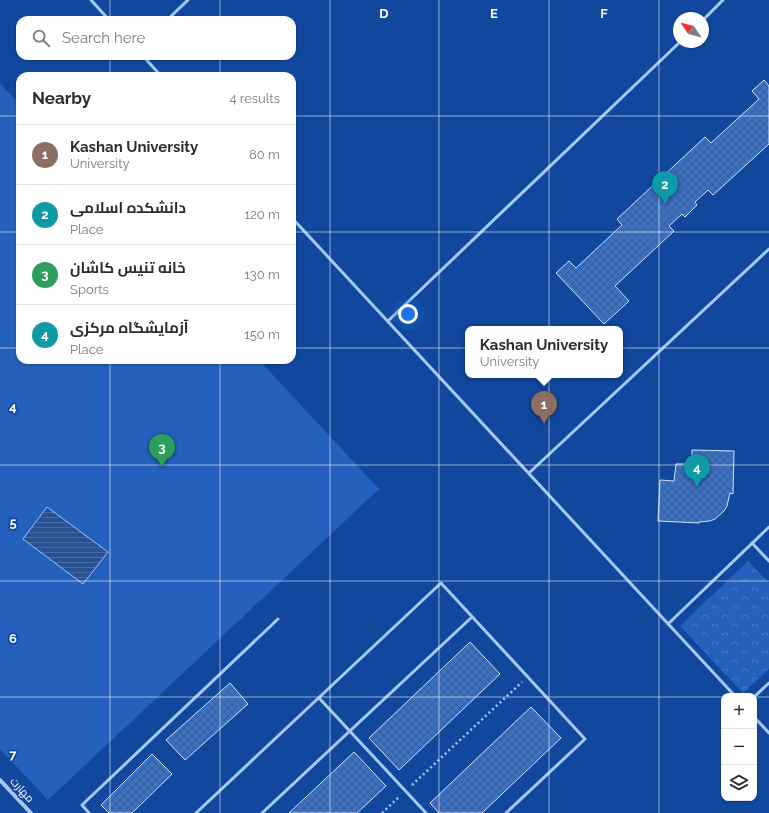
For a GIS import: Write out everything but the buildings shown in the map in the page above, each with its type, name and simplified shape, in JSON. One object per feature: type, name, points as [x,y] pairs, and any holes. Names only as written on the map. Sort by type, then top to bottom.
[{"type":"street","name":"مهارت","points":[[0,780],[31,813]]},
{"type":"lane","points":[[91,0],[105,16]]},
{"type":"lane","points":[[171,16],[188,0]]},
{"type":"lane","points":[[709,14],[724,0]]},
{"type":"lane","points":[[388,321],[674,48]]},
{"type":"lane","points":[[146,60],[157,72]]},
{"type":"lane","points":[[296,222],[732,693]]},
{"type":"lane","points":[[529,473],[769,249]]},
{"type":"lane","points":[[668,624],[769,527]]},
{"type":"lane","points":[[752,543],[769,561]]},
{"type":"lane","points":[[196,813],[441,583],[584,739],[506,813]]},
{"type":"lane","points":[[262,813],[472,617]]},
{"type":"lane","points":[[89,813],[82,805],[278,620]]},
{"type":"lane","points":[[757,694],[769,683]]},
{"type":"lane","points":[[319,698],[426,813]]},
{"type":"lane","points":[[757,720],[769,733]]},
{"type":"path","points":[[382,813],[527,677]]},
{"type":"green space","points":[[0,83],[16,101],[16,364],[263,364],[379,489],[48,800],[0,749]]},
{"type":"green space","points":[[748,561],[769,583],[769,669],[743,693],[680,626]]},
{"type":"shaded area","points":[[47,507],[108,552],[83,584],[23,539]]},
{"type":"place","name":"دانشکده اسلامی","points":[[665,204]]},
{"type":"place","name":"Kashan University","points":[[544,424]]},
{"type":"place","name":"خانه تنیس کاشان","points":[[162,467]]},
{"type":"place","name":"آزمایشگاه مرکزی","points":[[697,487]]}]
